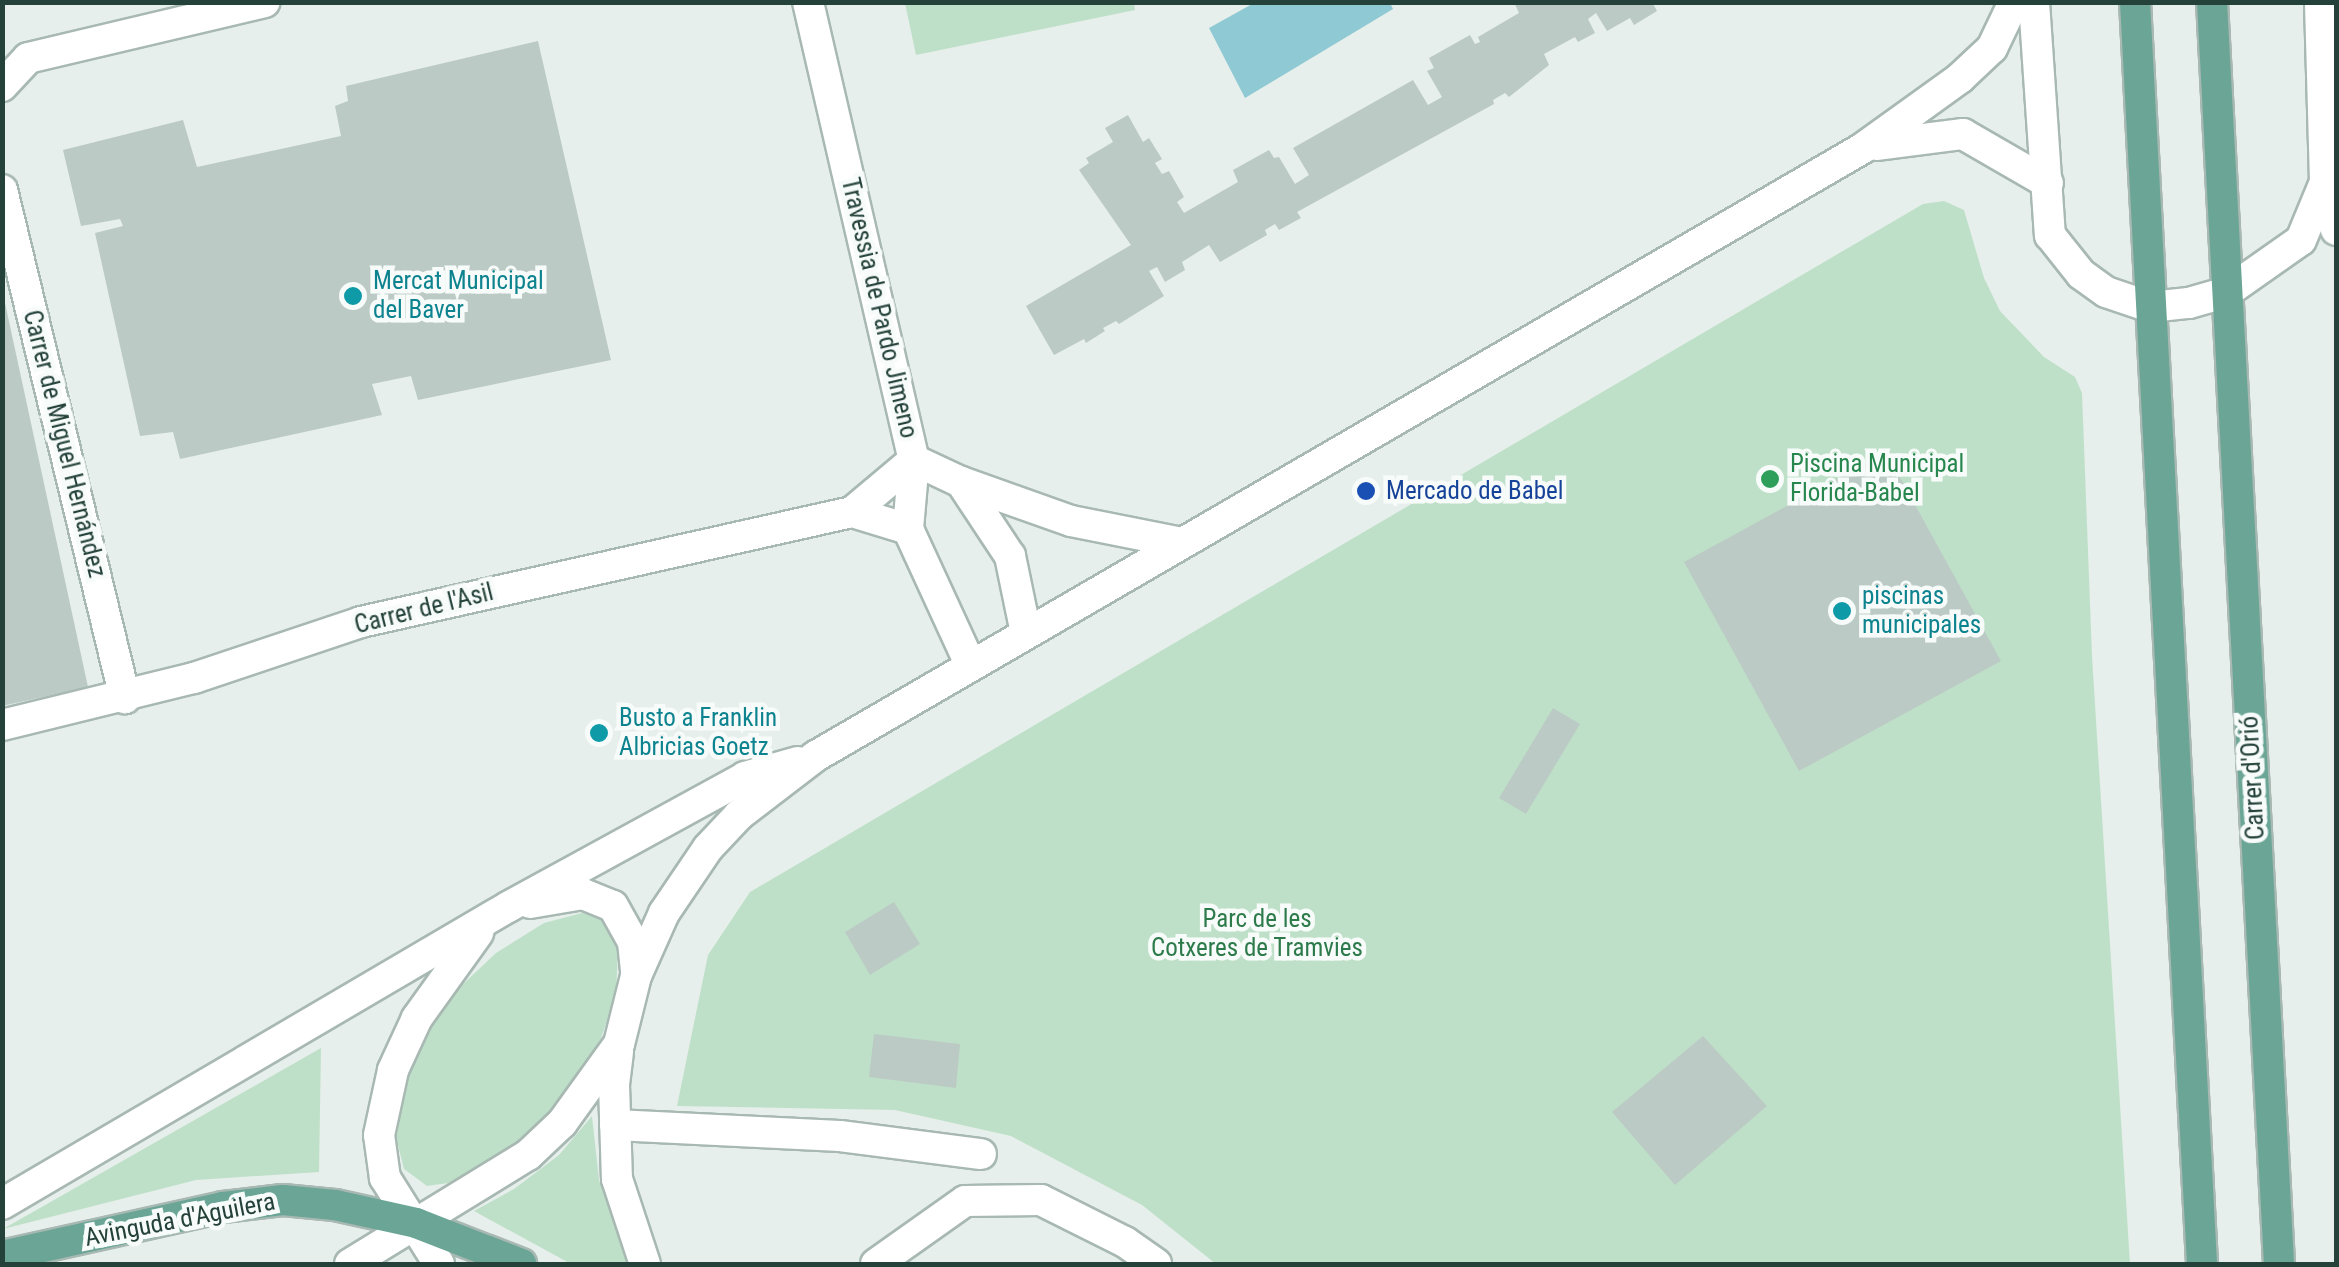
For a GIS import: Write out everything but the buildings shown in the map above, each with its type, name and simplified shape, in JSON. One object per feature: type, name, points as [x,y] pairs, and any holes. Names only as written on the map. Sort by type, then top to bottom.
[{"type":"main road","points":[[2135,2],[2202,1264]]},
{"type":"main road","name":"Carrer d'Orió","points":[[2212,2],[2279,1264]]},
{"type":"main road","name":"Avinguda d'Aguilera","points":[[2,1256],[223,1207],[283,1200],[335,1205],[416,1223],[521,1264]]},
{"type":"street","points":[[2,86],[28,58],[264,2]]},
{"type":"street","name":"Travessia de Pardo Jimeno","points":[[808,2],[914,460],[908,529],[970,664]]},
{"type":"street","points":[[645,1264],[617,1179],[619,1044],[636,976],[664,913],[708,848],[739,815],[816,756],[970,664],[1863,148],[1960,78],[1992,48],[2014,2]]},
{"type":"street","points":[[2034,2],[2050,235],[2064,258],[2106,292],[2150,307],[2189,303],[2228,292],[2301,240],[2325,182],[2332,139],[2320,2]]},
{"type":"street","points":[[1863,148],[1914,136],[1963,134],[2048,183]]},
{"type":"street","points":[[2325,182],[2336,230]]},
{"type":"street","name":"Carrer de Miguel Hernández","points":[[2,190],[125,698]]},
{"type":"street","points":[[914,460],[961,482],[1071,521],[1182,543]]},
{"type":"street","name":"Carrer de l'Asil","points":[[2,725],[125,698],[361,622],[852,512],[914,460]]},
{"type":"street","points":[[961,482],[1010,556],[1026,633]]},
{"type":"street","name":"Carrer de l'Asil","points":[[852,512],[908,529]]},
{"type":"street","points":[[2,1204],[497,914],[746,777],[816,756]]},
{"type":"street","points":[[440,1264],[386,1178],[379,1135],[393,1070],[417,1018],[497,914],[582,894],[613,906],[633,942],[636,976]]},
{"type":"street","points":[[350,1264],[528,1155],[562,1124],[619,1044]]},
{"type":"street","points":[[616,1126],[840,1136],[981,1154]]},
{"type":"street","points":[[876,1264],[965,1201],[1041,1200],[1124,1242],[1156,1264]]},
{"type":"green space","points":[[905,3],[1134,3],[1135,10],[916,55]]},
{"type":"green space","name":"Parc de les Cotxeres de Tramvies","points":[[1944,201],[1964,210],[1984,278],[2000,311],[2044,357],[2075,377],[2082,393],[2092,656],[2130,1264],[1216,1264],[1142,1205],[1011,1136],[895,1110],[677,1106],[708,955],[750,892],[1923,204]]},
{"type":"green space","points":[[582,913],[610,921],[618,947],[616,994],[601,1038],[562,1103],[532,1135],[497,1161],[448,1183],[427,1186],[404,1169],[395,1133],[406,1081],[433,1025],[460,987],[496,953],[544,923]]},
{"type":"green space","points":[[321,1048],[319,1172],[196,1180],[3,1229]]},
{"type":"green space","points":[[592,1116],[599,1180],[630,1264],[571,1264],[474,1211],[514,1189],[559,1155]]},
{"type":"water","points":[[1254,3],[1390,3],[1393,9],[1245,98],[1209,28]]},
{"type":"place","name":"Mercat Municipal del Baver","points":[[353,296]]},
{"type":"place","name":"Piscina Municipal Florida-Babel","points":[[1770,479]]},
{"type":"place","name":"Mercado de Babel","points":[[1366,491]]},
{"type":"place","name":"piscinas municipales","points":[[1842,611]]},
{"type":"place","name":"Busto a Franklin Albricias Goetz","points":[[599,733]]}]
